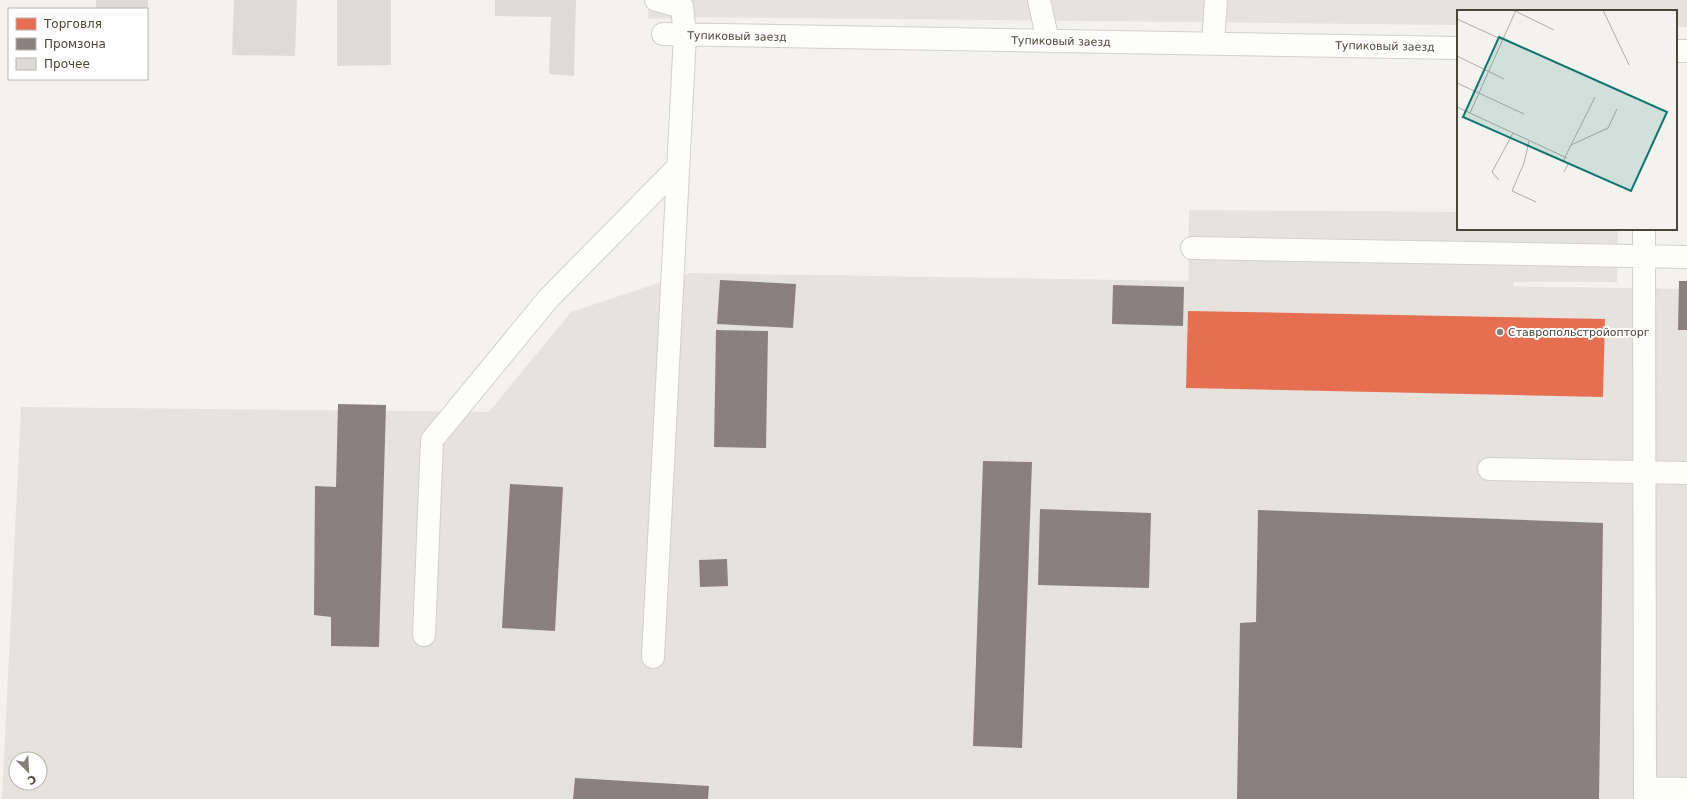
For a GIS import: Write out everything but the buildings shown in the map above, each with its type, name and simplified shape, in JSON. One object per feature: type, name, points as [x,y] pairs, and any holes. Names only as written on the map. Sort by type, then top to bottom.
[{"type":"street","points":[[653,657],[678,167],[674,35],[682,7],[656,0]]},
{"type":"street","points":[[1039,0],[1048,41]]},
{"type":"street","points":[[1213,44],[1216,0]]},
{"type":"street","name":"Тупиковый заезд","points":[[674,35],[1457,48]]},
{"type":"street","points":[[1677,51],[1687,52]]},
{"type":"street","points":[[424,636],[432,440],[548,298],[678,167]]},
{"type":"street","points":[[1644,230],[1645,793],[1687,789]]},
{"type":"street","points":[[1192,248],[1687,257]]},
{"type":"street","points":[[1489,469],[1687,473]]},
{"type":"shaded area","points":[[649,0],[1687,0],[1687,27],[1677,27],[1677,10],[1457,10],[1457,25],[703,17],[648,19]]},
{"type":"shaded area","points":[[1189,210],[1457,212],[1457,230],[1618,230],[1617,282],[1514,282],[1506,310],[1188,307]]},
{"type":"shaded area","points":[[689,273],[1687,289],[1687,799],[2,799],[21,407],[489,412],[571,312]]},
{"type":"place","name":"Ставропольстройопторг","points":[[1500,332]]}]
